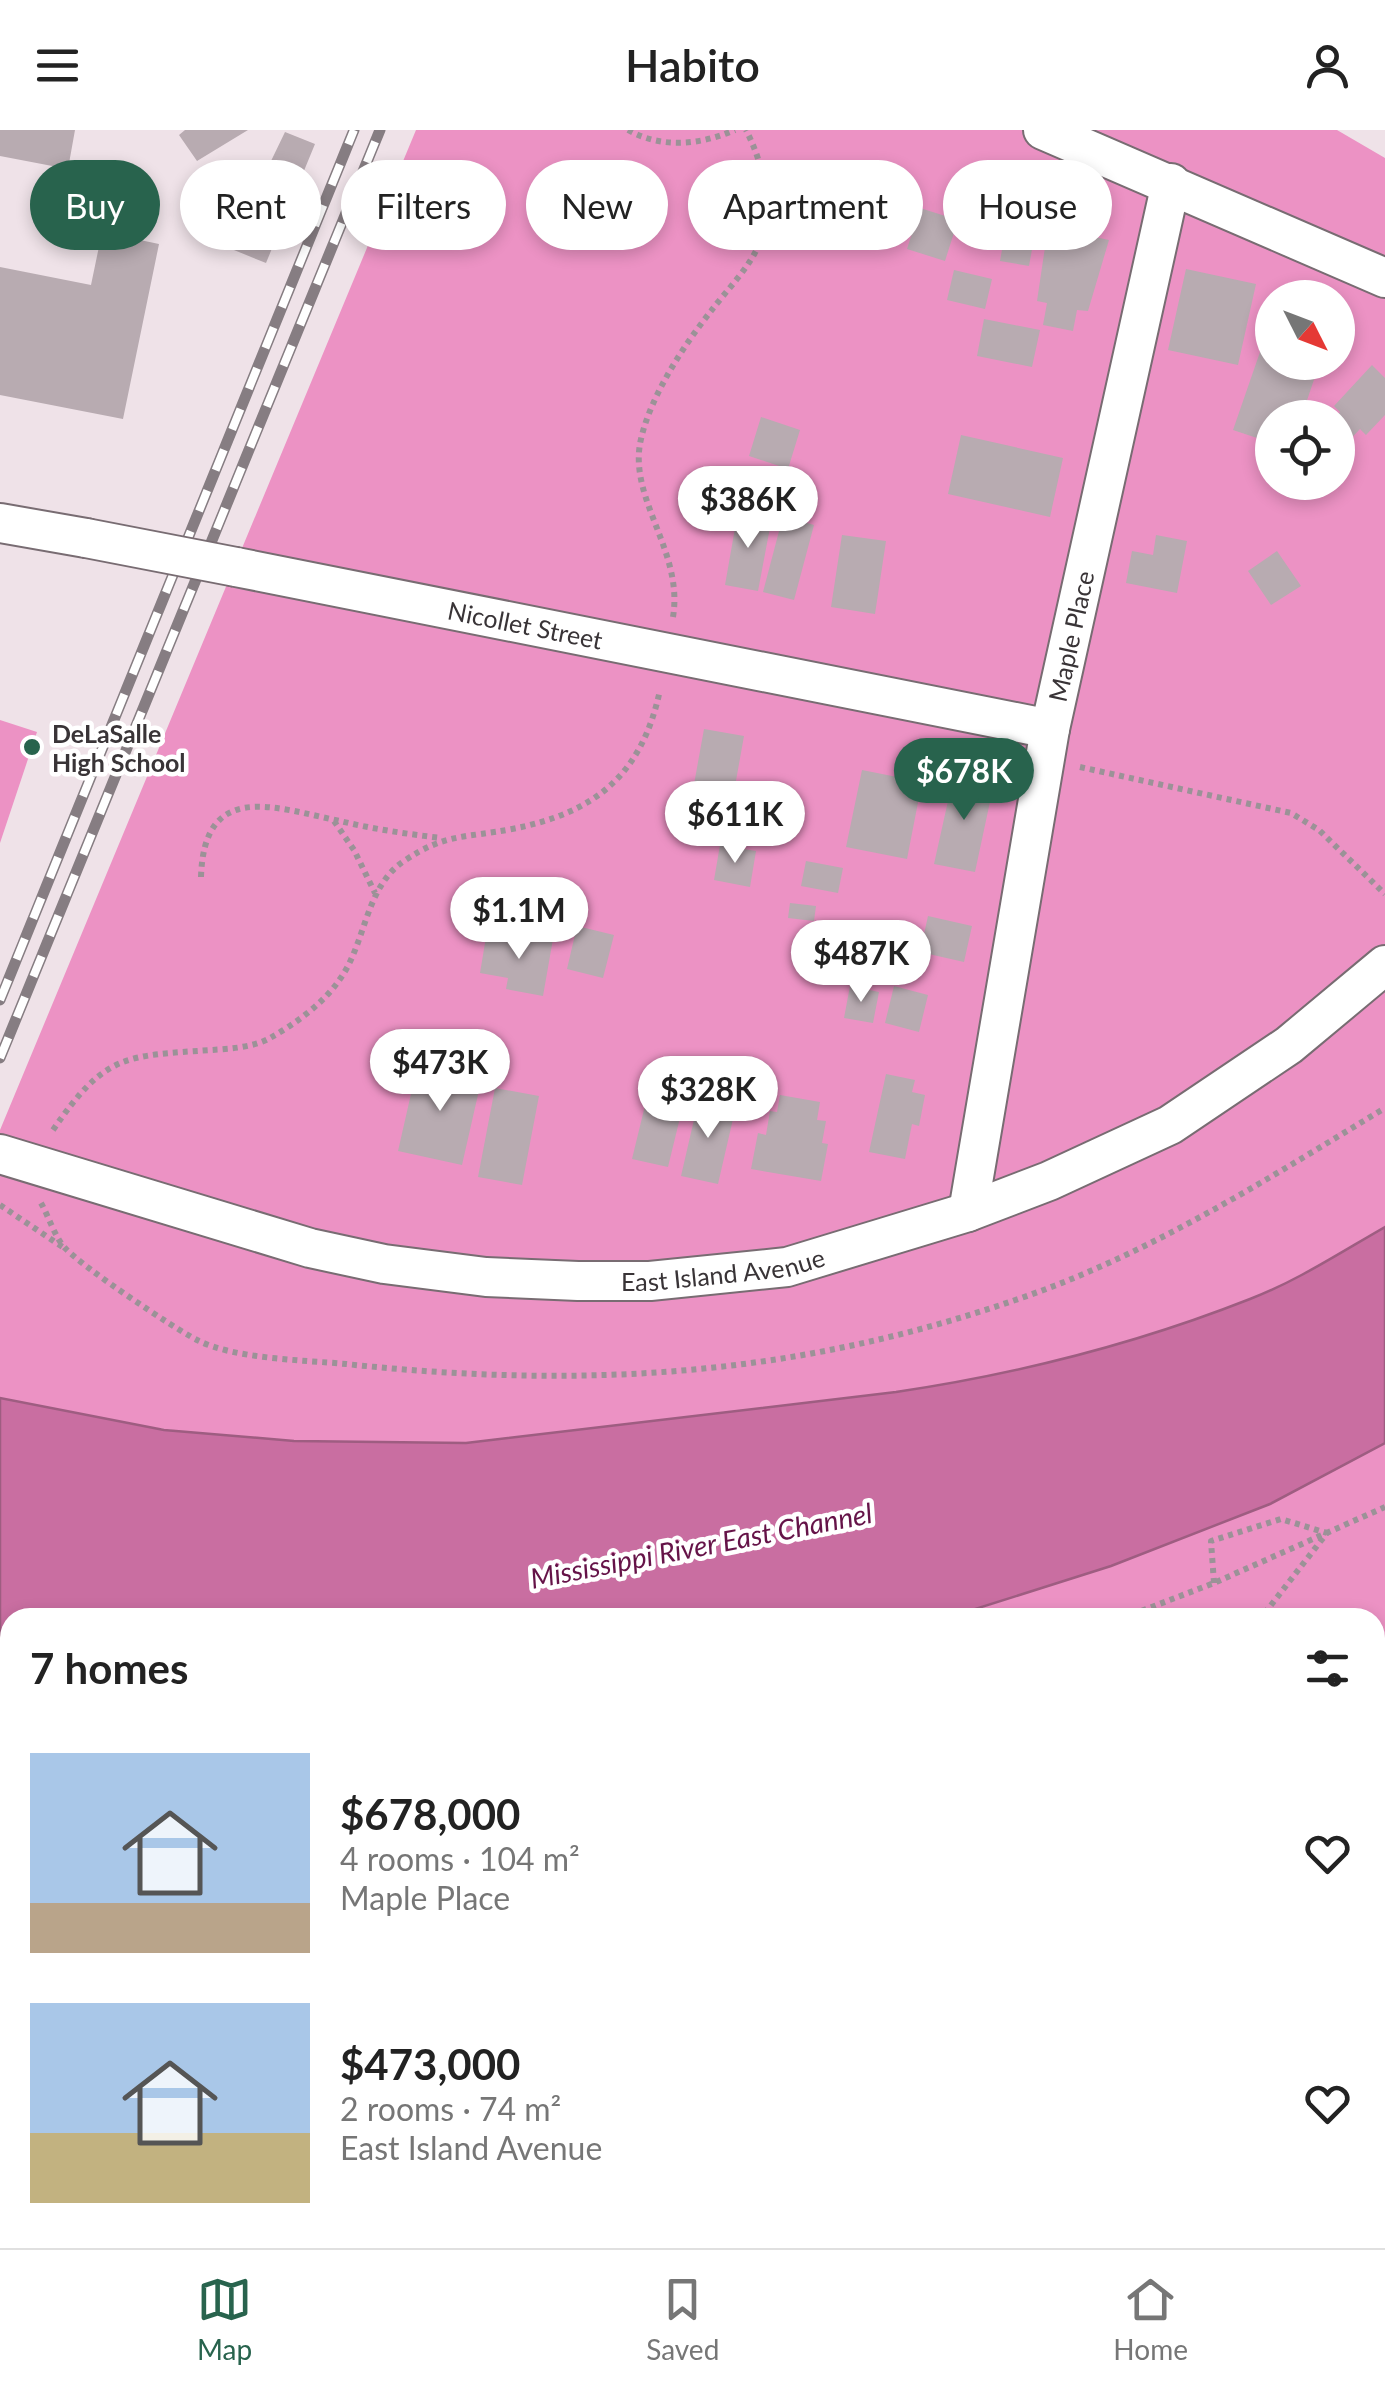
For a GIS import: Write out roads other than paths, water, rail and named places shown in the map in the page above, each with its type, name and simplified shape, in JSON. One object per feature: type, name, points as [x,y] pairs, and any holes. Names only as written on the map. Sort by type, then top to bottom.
[{"type":"street","points":[[1044,130],[1385,278]]},
{"type":"street","name":"Maple Place","points":[[968,1212],[1050,729],[1171,183]]},
{"type":"street","name":"Nicollet Street","points":[[0,523],[1050,729]]},
{"type":"street","name":"East Island Avenue","points":[[0,1154],[310,1248],[486,1278],[650,1281],[787,1267],[968,1212],[1049,1181],[1170,1125],[1290,1045],[1385,965]]},
{"type":"water","name":"Mississippi River East Channel","points":[[1385,1227],[1385,1443],[1270,1504],[1111,1566],[978,1608],[0,1608],[0,1398],[164,1430],[294,1441],[466,1443],[896,1392],[1031,1367],[1207,1315],[1319,1266]]},
{"type":"railway","points":[[0,1000],[354,130]]},
{"type":"railway","points":[[0,1058],[380,130]]},
{"type":"place","name":"DeLaSalle High School","points":[[32,747]]}]
